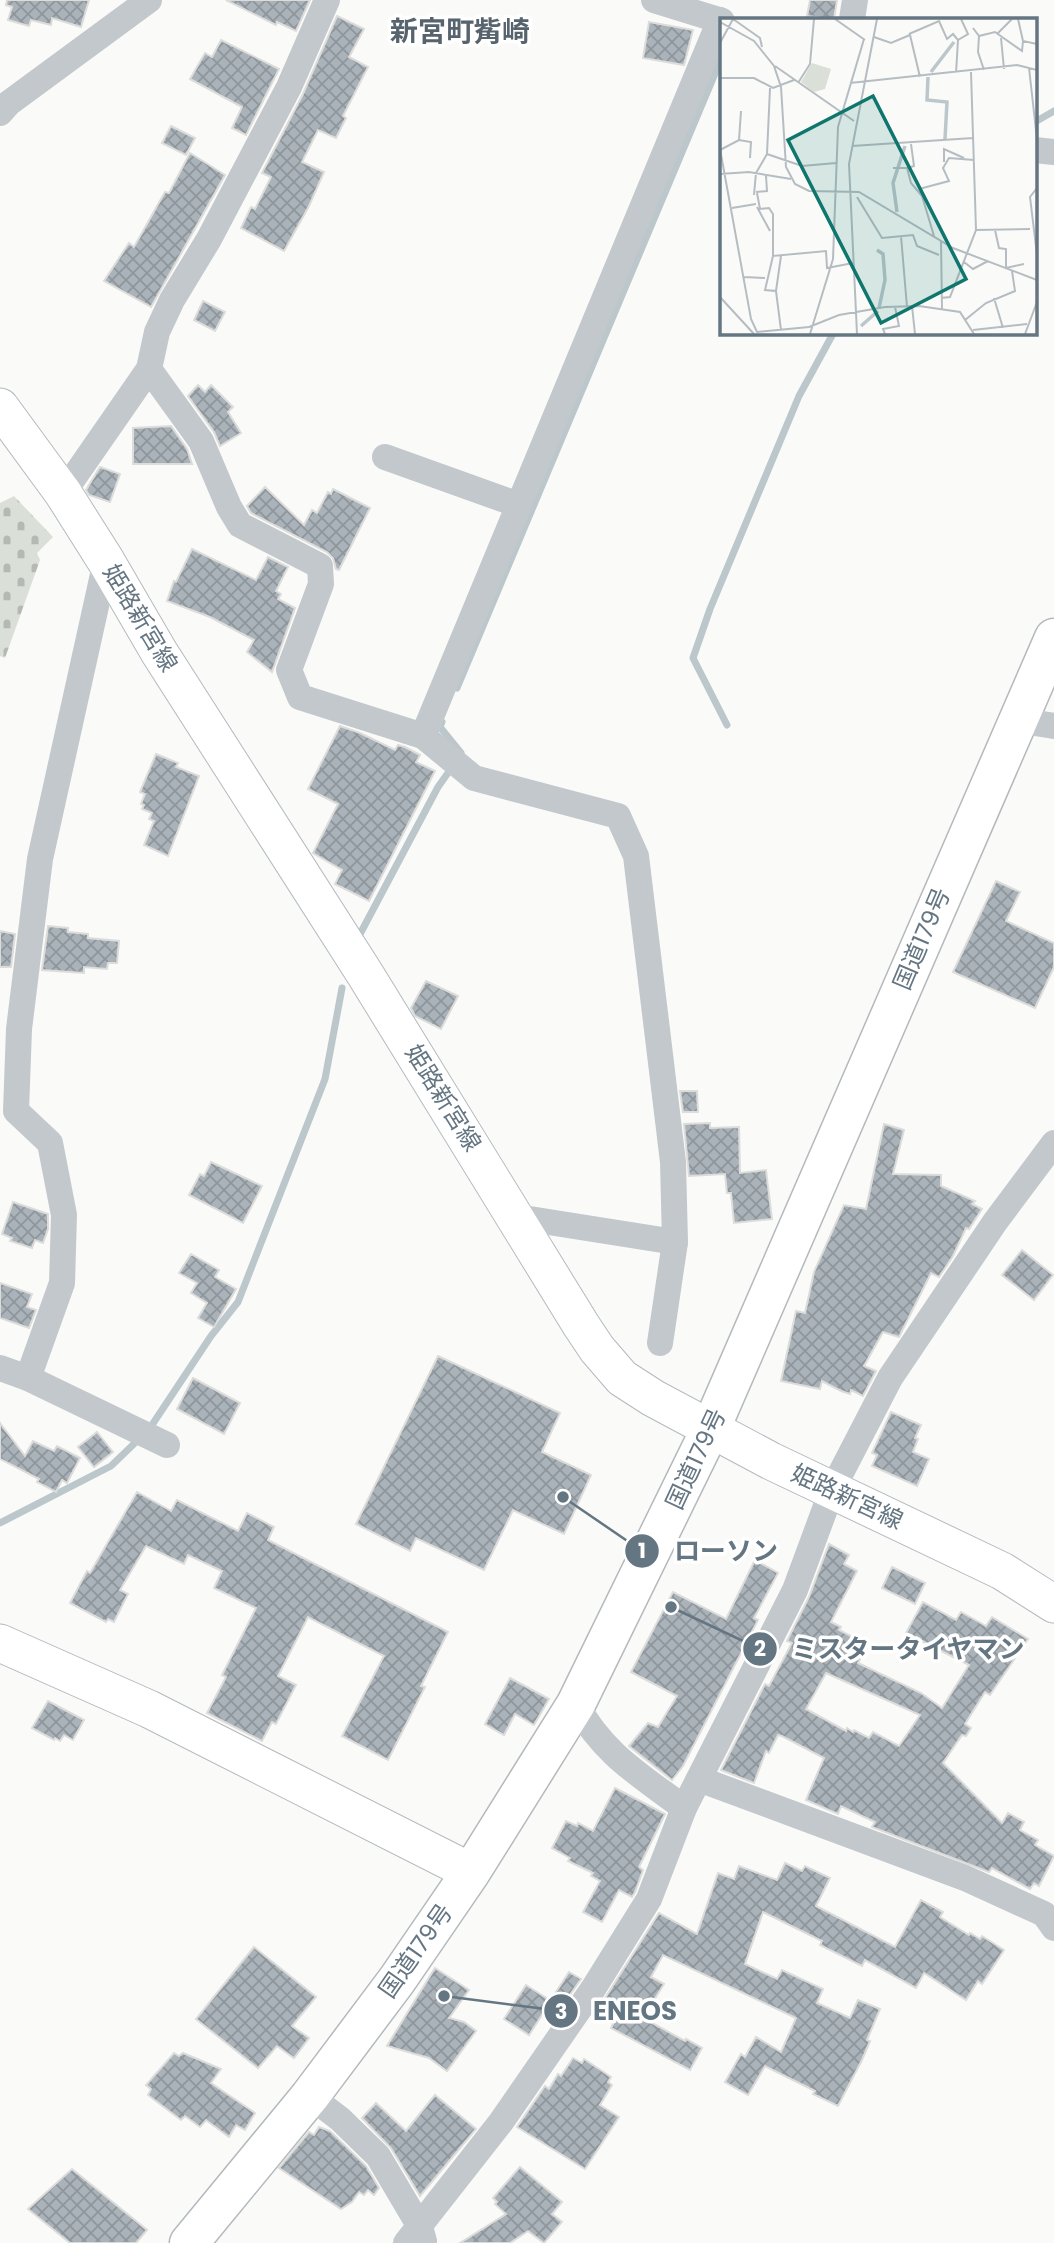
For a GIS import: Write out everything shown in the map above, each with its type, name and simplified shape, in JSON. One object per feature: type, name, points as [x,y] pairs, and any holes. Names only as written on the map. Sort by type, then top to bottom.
[{"type":"highway","name":"国道179号","points":[[189,2243],[310,2096],[397,1980],[471,1872],[576,1704],[711,1428],[1054,638]]},
{"type":"main road","name":"姫路新宮線","points":[[0,407],[63,493],[159,652],[517,1217],[581,1325],[622,1378],[653,1398],[771,1461],[1002,1570],[1054,1604]]},
{"type":"main road","points":[[0,1643],[149,1709],[471,1872]]},
{"type":"street","points":[[0,113],[9,103],[149,0]]},
{"type":"street","points":[[63,493],[149,369],[157,332],[172,300],[209,239],[289,88],[327,0]]},
{"type":"street","points":[[852,18],[855,0]]},
{"type":"street","points":[[660,1],[720,20]]},
{"type":"street","points":[[423,736],[720,22]]},
{"type":"street","points":[[1036,150],[1054,152]]},
{"type":"street","points":[[149,369],[201,441],[229,507],[240,525],[320,566],[321,584],[289,670],[300,697],[423,736],[474,778],[618,816],[636,856],[673,1162],[675,1242],[660,1343]]},
{"type":"street","points":[[386,457],[519,505]]},
{"type":"street","points":[[29,1378],[62,1283],[64,1215],[50,1143],[8,1110],[40,859],[106,561]]},
{"type":"street","points":[[1017,720],[1054,726]]},
{"type":"street","points":[[310,2096],[340,2119],[378,2156],[416,2238],[593,1989],[649,1899],[684,1808],[796,1590],[832,1490],[890,1378],[995,1222],[1054,1143]]},
{"type":"street","points":[[517,1217],[675,1242]]},
{"type":"street","points":[[0,1368],[29,1378],[167,1446]]},
{"type":"street","points":[[576,1704],[589,1728],[618,1759],[684,1808]]},
{"type":"street","points":[[699,1779],[965,1878],[1044,1914],[1054,1928]]},
{"type":"green space","points":[[14,496],[53,537],[37,553],[40,560],[5,658],[0,656],[0,503]]},
{"type":"building","points":[[7,0],[89,0],[81,27],[52,18],[51,25],[31,20],[29,26],[8,20],[12,7],[6,5]]},
{"type":"building","points":[[226,0],[310,0],[296,31],[277,22],[276,25]]},
{"type":"building","points":[[810,0],[837,0],[834,18],[807,16]]},
{"type":"building","points":[[337,16],[364,29],[349,57],[368,67],[343,116],[346,118],[336,138],[318,130],[302,162],[324,172],[284,251],[241,228],[251,207],[255,209],[271,177],[262,173],[303,94]]},
{"type":"building","points":[[649,22],[693,30],[684,65],[643,58]]},
{"type":"building","points":[[221,40],[279,69],[246,135],[232,128],[242,107],[190,79],[205,53],[212,57]]},
{"type":"building","points":[[171,126],[195,138],[186,155],[162,143]]},
{"type":"building","points":[[190,153],[225,175],[151,307],[104,281],[129,243],[134,247],[165,192],[169,193]]},
{"type":"building","points":[[203,301],[225,312],[215,331],[194,320]]},
{"type":"building","points":[[198,385],[205,392],[211,385],[233,407],[228,412],[241,433],[220,446],[214,432],[188,396]]},
{"type":"building","points":[[171,426],[187,449],[192,464],[133,464],[133,428]]},
{"type":"building","points":[[100,467],[120,474],[110,502],[89,495],[86,490]]},
{"type":"building","points":[[265,487],[304,525],[312,510],[317,513],[328,492],[331,494],[333,489],[370,508],[339,570],[327,552],[251,513],[247,506]]},
{"type":"building","points":[[192,549],[256,580],[268,557],[288,567],[276,591],[281,594],[278,599],[295,608],[272,672],[247,652],[254,640],[210,617],[167,601],[174,581],[176,582]]},
{"type":"building","points":[[340,726],[395,750],[398,745],[405,747],[420,755],[416,762],[435,771],[369,901],[335,884],[342,870],[313,853],[338,804],[308,789]]},
{"type":"building","points":[[156,754],[178,763],[176,767],[199,776],[168,856],[144,845],[154,821],[149,819],[152,813],[142,809],[145,794],[140,792]]},
{"type":"building","points":[[996,881],[1020,892],[1006,921],[1054,943],[1054,967],[1035,1008],[953,972]]},
{"type":"building","points":[[48,926],[88,934],[88,938],[119,941],[117,963],[108,963],[107,969],[84,967],[84,973],[42,970]]},
{"type":"building","points":[[0,931],[15,934],[11,967],[0,967]]},
{"type":"building","points":[[426,981],[458,996],[441,1029],[415,1016],[411,1008]]},
{"type":"building","points":[[680,1091],[697,1091],[698,1112],[683,1112]]},
{"type":"building","points":[[710,1123],[710,1128],[739,1127],[740,1173],[766,1170],[772,1219],[734,1223],[731,1193],[727,1193],[725,1174],[689,1176],[684,1124]]},
{"type":"building","points":[[884,1124],[904,1130],[893,1174],[941,1175],[941,1186],[975,1201],[972,1204],[982,1209],[969,1229],[966,1228],[953,1256],[939,1277],[931,1273],[899,1337],[883,1332],[864,1366],[876,1371],[863,1396],[851,1390],[850,1394],[841,1391],[822,1381],[820,1389],[781,1381],[796,1311],[805,1313],[814,1272],[844,1205],[866,1209]]},
{"type":"building","points":[[211,1162],[262,1186],[243,1223],[189,1195],[200,1174],[204,1176]]},
{"type":"building","points":[[13,1202],[48,1214],[48,1229],[43,1243],[35,1240],[32,1248],[10,1241],[12,1238],[2,1234]]},
{"type":"building","points":[[1022,1250],[1053,1275],[1034,1300],[1002,1275]]},
{"type":"building","points":[[191,1254],[219,1270],[215,1277],[236,1289],[214,1327],[198,1318],[207,1303],[191,1293],[197,1283],[179,1273]]},
{"type":"building","points":[[0,1283],[32,1294],[27,1307],[36,1310],[29,1328],[0,1318]]},
{"type":"building","points":[[438,1356],[560,1413],[542,1452],[591,1475],[564,1534],[513,1510],[484,1570],[416,1538],[410,1551],[356,1524]]},
{"type":"building","points":[[193,1378],[240,1403],[224,1434],[177,1409]]},
{"type":"building","points":[[891,1412],[921,1425],[913,1452],[929,1459],[917,1486],[872,1466],[877,1455],[872,1453]]},
{"type":"building","points":[[0,1423],[25,1456],[33,1441],[54,1451],[57,1446],[80,1458],[67,1483],[62,1480],[56,1492],[37,1482],[39,1479],[0,1459]]},
{"type":"building","points":[[97,1432],[113,1452],[94,1467],[78,1447]]},
{"type":"building","points":[[137,1492],[171,1511],[177,1500],[238,1531],[247,1513],[274,1527],[268,1540],[448,1632],[421,1686],[425,1687],[388,1760],[342,1736],[384,1656],[308,1617],[278,1676],[296,1685],[276,1724],[272,1722],[262,1741],[207,1713],[226,1677],[222,1675],[256,1608],[214,1588],[222,1571],[188,1555],[184,1564],[146,1546],[120,1590],[128,1594],[114,1622],[108,1619],[106,1622],[70,1603]]},
{"type":"building","points":[[829,1544],[849,1555],[844,1564],[857,1571],[831,1622],[841,1627],[839,1630],[868,1645],[858,1663],[921,1693],[942,1708],[969,1665],[906,1633],[923,1602],[956,1620],[961,1612],[986,1626],[992,1617],[1028,1639],[990,1695],[985,1692],[965,1724],[971,1728],[966,1736],[962,1735],[943,1763],[1002,1823],[1008,1813],[1024,1822],[1020,1830],[1038,1840],[1035,1845],[1054,1856],[1039,1886],[1034,1883],[1030,1889],[992,1868],[989,1872],[872,1827],[875,1822],[841,1806],[838,1814],[806,1800],[824,1758],[782,1736],[778,1735],[769,1753],[766,1751],[754,1783],[721,1770],[765,1684],[769,1686],[792,1643],[787,1641],[809,1597]],"holes":[[[826,1673],[920,1715],[899,1746],[873,1732],[869,1738],[854,1730],[853,1732],[847,1728],[846,1731],[806,1709]]]},
{"type":"building","points":[[755,1560],[778,1573],[754,1618],[758,1620],[683,1766],[672,1780],[629,1746],[648,1723],[658,1727],[677,1696],[631,1672],[673,1592],[726,1619]]},
{"type":"building","points":[[892,1567],[925,1583],[915,1604],[882,1588]]},
{"type":"building","points":[[510,1678],[549,1699],[534,1725],[515,1714],[504,1735],[485,1724]]},
{"type":"building","points":[[48,1701],[84,1720],[73,1740],[64,1735],[60,1741],[55,1738],[54,1740],[32,1728]]},
{"type":"building","points":[[615,1788],[665,1814],[639,1867],[643,1870],[635,1892],[632,1897],[619,1890],[602,1922],[583,1912],[600,1881],[591,1876],[593,1873],[568,1861],[570,1858],[552,1848],[566,1821],[577,1826],[578,1823],[593,1831]]},
{"type":"building","points":[[785,1863],[802,1871],[805,1866],[830,1878],[816,1906],[895,1947],[921,1900],[943,1912],[940,1917],[969,1935],[970,1933],[980,1939],[982,1936],[1004,1950],[982,1984],[978,1981],[966,2000],[924,1973],[916,1988],[865,1960],[862,1966],[820,1945],[822,1941],[763,1912],[745,1964],[777,1979],[782,1970],[823,1989],[817,2003],[850,2018],[858,2000],[880,2009],[862,2060],[838,2106],[813,2094],[815,2091],[765,2066],[748,2095],[725,2082],[741,2054],[745,2057],[756,2037],[781,2052],[796,2018],[663,1955],[651,1977],[664,1984],[643,2018],[702,2048],[690,2070],[611,2028],[613,2024],[595,2014],[659,1913],[697,1934],[718,1873],[734,1879],[739,1866],[777,1880]]},
{"type":"building","points":[[254,1947],[316,1997],[292,2026],[309,2038],[294,2058],[277,2046],[258,2068],[196,2019]]},
{"type":"building","points":[[435,1968],[469,1990],[449,2018],[464,2022],[476,2031],[447,2071],[429,2058],[387,2046]]},
{"type":"building","points":[[569,1972],[581,1979],[567,1999],[556,1992]]},
{"type":"building","points":[[526,1985],[551,2001],[529,2035],[504,2019]]},
{"type":"building","points":[[174,2053],[179,2056],[183,2053],[221,2069],[211,2083],[255,2113],[245,2130],[236,2125],[229,2137],[206,2120],[200,2127],[185,2116],[181,2120],[148,2095],[151,2089],[146,2085]]},
{"type":"building","points":[[573,2058],[582,2063],[584,2059],[611,2077],[608,2082],[612,2085],[600,2105],[619,2117],[585,2169],[517,2127],[545,2086],[549,2089]]},
{"type":"building","points":[[435,2095],[476,2129],[420,2196],[391,2148],[362,2118],[376,2103],[406,2131]]},
{"type":"building","points":[[319,2127],[330,2131],[366,2166],[379,2188],[374,2195],[368,2190],[364,2195],[359,2192],[352,2202],[341,2209],[279,2168],[309,2132],[314,2135]]},
{"type":"building","points":[[520,2167],[562,2202],[552,2214],[562,2222],[544,2243],[528,2231],[510,2243],[460,2243],[506,2214],[495,2204],[497,2202],[493,2198]]},
{"type":"building","points":[[72,2169],[147,2230],[136,2243],[70,2243],[28,2209]]},
{"type":"waterway","points":[[457,688],[720,62]]},
{"type":"waterway","points":[[1036,121],[1054,111]]},
{"type":"waterway","points":[[727,725],[693,658],[710,609],[799,396],[833,334]]},
{"type":"waterway","points":[[442,722],[440,727],[461,753]]},
{"type":"waterway","points":[[359,936],[438,787],[450,770]]},
{"type":"waterway","points":[[148,1431],[211,1336],[238,1302],[325,1079],[342,988]]},
{"type":"waterway","points":[[0,1523],[111,1466],[139,1439]]},
{"type":"place","name":"ローソン","points":[[563,1497]]},
{"type":"place","name":"ミスタータイヤマン","points":[[671,1607]]},
{"type":"place","name":"ENEOS","points":[[444,1996]]},
{"type":"district","name":"新宮町觜崎","points":[[460,31]]}]
